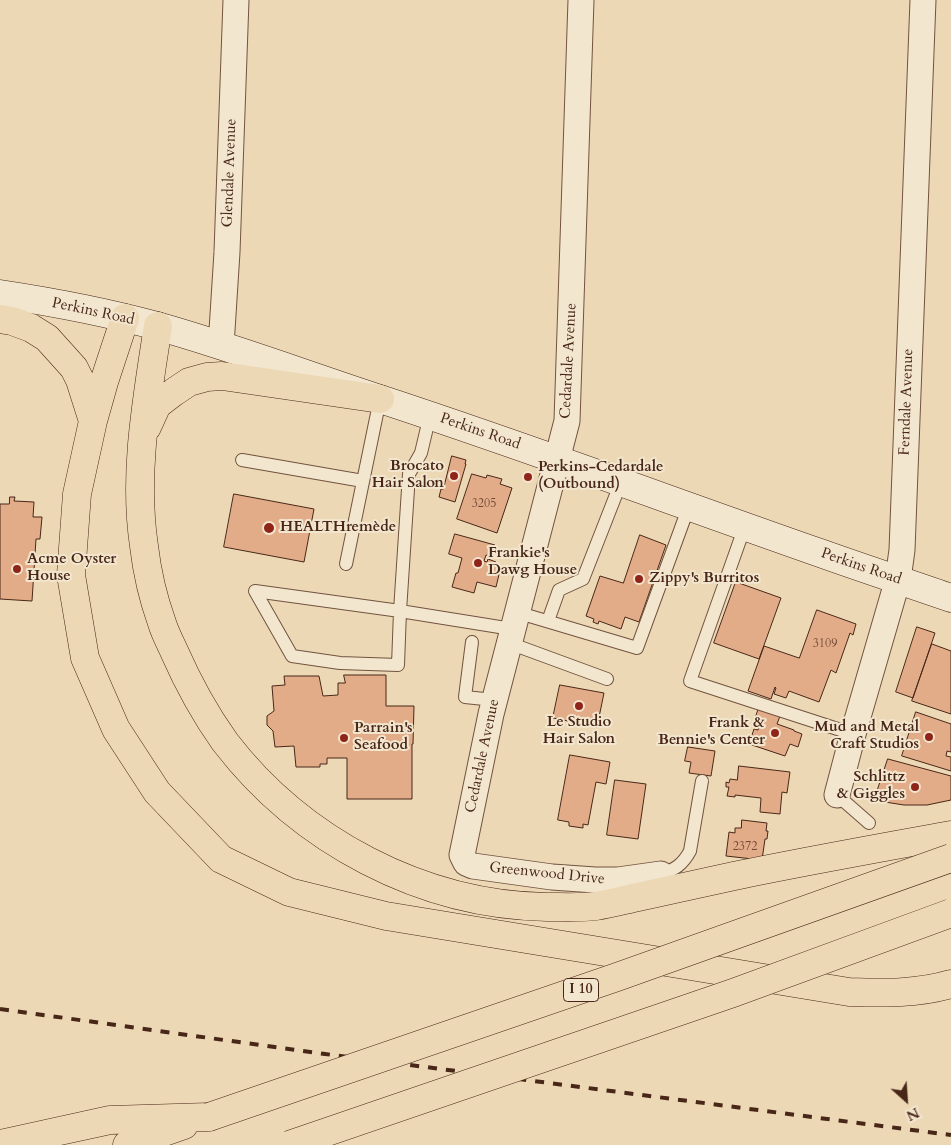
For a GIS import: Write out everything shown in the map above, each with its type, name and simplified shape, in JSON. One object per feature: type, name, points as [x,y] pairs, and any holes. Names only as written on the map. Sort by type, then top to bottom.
[{"type":"highway","points":[[0,318],[31,328],[47,338],[66,358],[80,380],[93,421]]},
{"type":"highway","points":[[125,318],[93,421],[77,494],[71,574],[85,658],[116,729],[157,792],[221,859],[289,892],[386,916],[849,992],[912,992],[945,986]]},
{"type":"highway","points":[[158,326],[140,462],[140,518],[148,574],[154,599],[162,624],[178,661],[194,692],[224,740],[266,787],[292,812],[318,831],[353,853],[392,873],[419,884],[454,894],[495,902],[546,907],[596,906],[951,834]]},
{"type":"highway","points":[[143,435],[157,405],[189,382],[207,377],[222,376],[380,399]]},
{"type":"highway","name":"I 10","points":[[127,1145],[608,981],[951,858]]},
{"type":"highway","points":[[289,1145],[732,992],[951,913]]},
{"type":"highway","points":[[306,1145],[392,1109]]},
{"type":"highway","points":[[0,1144],[110,1120],[209,1117]]},
{"type":"street","name":"Glendale Avenue","points":[[221,346],[227,252],[236,0]]},
{"type":"street","name":"Cedardale Avenue","points":[[464,860],[462,855],[463,849],[494,700],[567,421],[582,0]]},
{"type":"street","name":"Ferndale Avenue","points":[[837,795],[898,579],[902,550],[923,0]]},
{"type":"street","name":"Perkins Road","points":[[0,294],[125,318],[158,326],[221,346],[430,415],[951,598]]},
{"type":"street","name":"Greenwood Drive","points":[[464,860],[473,866],[595,880],[618,880],[660,874]]},
{"type":"lane","points":[[346,564],[380,399]]},
{"type":"lane","points":[[430,415],[421,452],[409,474],[400,611],[398,665],[340,663],[292,656],[255,591],[400,611],[512,628],[607,679]]},
{"type":"lane","points":[[242,460],[363,482]]},
{"type":"lane","points":[[548,621],[559,590],[583,579],[621,482]]},
{"type":"lane","points":[[512,628],[548,621],[637,648],[689,506]]},
{"type":"lane","points":[[745,526],[690,681],[853,734]]},
{"type":"lane","points":[[472,642],[465,697],[494,700]]},
{"type":"lane","points":[[660,874],[671,871],[679,866],[690,851],[702,781]]},
{"type":"lane","points":[[837,795],[869,823]]},
{"type":"building","name":"Brocato Hair Salon","points":[[452,456],[466,460],[455,502],[439,497]]},
{"type":"building","points":[[472,474],[486,478],[487,475],[502,479],[500,484],[512,488],[497,533],[457,519]]},
{"type":"building","name":"HEALTHremède","points":[[234,494],[314,509],[304,562],[224,547]]},
{"type":"building","name":"Acme Oyster House","points":[[10,497],[15,497],[14,501],[34,502],[33,517],[42,517],[40,539],[36,539],[32,601],[0,599],[0,504],[9,504]]},
{"type":"building","name":"Frankie's Dawg House","points":[[455,534],[495,545],[492,557],[486,555],[484,561],[487,562],[488,559],[501,566],[496,587],[477,582],[474,593],[452,587],[462,558],[449,554]]},
{"type":"building","name":"Zippy's Burritos","points":[[640,535],[666,545],[639,622],[625,617],[621,629],[599,621],[598,624],[593,622],[594,619],[586,616],[600,576],[623,583]]},
{"type":"building","points":[[736,582],[781,598],[759,659],[714,643]]},
{"type":"building","points":[[817,610],[856,624],[853,635],[850,633],[836,673],[831,670],[819,702],[789,691],[786,698],[774,694],[775,687],[771,699],[748,691],[764,646],[799,658]]},
{"type":"building","points":[[917,627],[935,633],[913,698],[896,692]]},
{"type":"building","points":[[932,644],[951,651],[951,714],[912,701]]},
{"type":"building","name":"Parrain's Seafood","points":[[344,675],[386,675],[386,706],[414,706],[412,799],[347,799],[347,758],[327,758],[327,764],[320,764],[320,767],[296,767],[294,746],[275,747],[273,731],[267,725],[267,716],[274,711],[272,686],[285,685],[284,676],[319,676],[323,696],[338,695],[338,683],[345,683]]},
{"type":"building","name":"Le Studio Hair Salon","points":[[560,685],[604,693],[597,727],[553,718]]},
{"type":"building","name":"Frank & Bennie's Center","points":[[759,708],[780,716],[777,724],[802,734],[798,747],[790,744],[785,756],[749,744],[754,729],[758,730],[761,721],[755,719]]},
{"type":"building","name":"Mud and Metal Craft Studios","points":[[916,712],[951,724],[951,752],[947,751],[946,756],[951,757],[951,771],[902,756]]},
{"type":"building","points":[[688,747],[715,751],[711,776],[689,773],[691,762],[685,761]]},
{"type":"building","points":[[570,755],[610,762],[606,784],[596,782],[588,825],[583,824],[583,828],[569,826],[569,822],[558,820]]},
{"type":"building","name":"Schlittz & Giggles","points":[[888,759],[951,776],[951,800],[927,805],[904,805],[885,802],[875,798]]},
{"type":"building","points":[[739,766],[790,772],[787,793],[782,792],[780,814],[760,812],[761,798],[727,796],[729,787],[726,787],[726,782],[729,783],[730,779],[737,780]]},
{"type":"building","points":[[615,780],[646,784],[638,839],[607,835]]},
{"type":"building","points":[[742,820],[767,823],[767,839],[765,839],[762,860],[726,856],[729,832],[735,833],[735,828],[741,828]]},
{"type":"railway","points":[[0,1009],[325,1054],[951,1135]]},
{"type":"place","name":"Brocato Hair Salon","points":[[454,476]]},
{"type":"place","name":"Perkins-Cedardale (Outbound)","points":[[528,477]]},
{"type":"place","name":"HEALTHremède","points":[[269,528]]},
{"type":"place","name":"Frankie's Dawg House","points":[[478,563]]},
{"type":"place","name":"Acme Oyster House","points":[[17,569]]},
{"type":"place","name":"Zippy's Burritos","points":[[639,579]]},
{"type":"place","name":"Le Studio Hair Salon","points":[[579,706]]},
{"type":"place","name":"Frank & Bennie's Center","points":[[775,733]]},
{"type":"place","name":"Mud and Metal Craft Studios","points":[[929,737]]},
{"type":"place","name":"Parrain's Seafood","points":[[344,738]]},
{"type":"place","name":"Schlittz & Giggles","points":[[915,787]]}]
